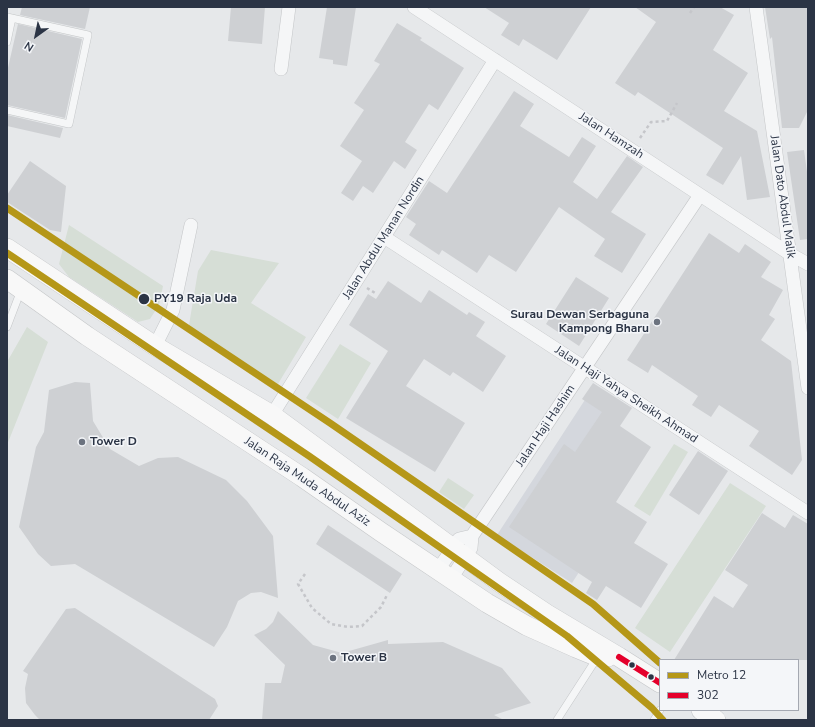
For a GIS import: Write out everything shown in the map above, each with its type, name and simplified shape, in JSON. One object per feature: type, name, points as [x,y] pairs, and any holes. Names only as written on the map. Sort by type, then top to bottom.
[{"type":"main road","points":[[7,248],[155,346],[272,415],[499,582],[547,614],[659,682]]},
{"type":"main road","name":"Jalan Raja Muda Abdul Aziz","points":[[13,290],[87,336],[302,477],[487,603],[528,626],[598,657],[619,657]]},
{"type":"main road","points":[[702,711],[716,720]]},
{"type":"street","points":[[281,69],[289,7]]},
{"type":"street","name":"Jalan Hamzah","points":[[414,7],[790,254],[808,264]]},
{"type":"street","name":"Jalan Dato Abdul Malik","points":[[756,7],[808,388]]},
{"type":"street","name":"Jalan Abdul Manan Nordin","points":[[272,415],[496,60]]},
{"type":"street","name":"Jalan Haji Hashim","points":[[444,574],[459,553],[471,548],[472,536],[700,195]]},
{"type":"street","points":[[155,346],[173,310],[191,225]]},
{"type":"street","name":"Jalan Haji Yahya Sheikh Ahmad","points":[[384,237],[808,513]]},
{"type":"lane","points":[[7,42],[9,18],[88,35],[69,124],[7,110]]},
{"type":"lane","points":[[7,327],[13,290]]},
{"type":"lane","points":[[556,720],[598,657]]},
{"type":"lane","points":[[654,720],[659,711]]},
{"type":"path","points":[[690,14],[694,7]]},
{"type":"path","points":[[632,150],[651,122],[667,121],[677,103]]},
{"type":"path","points":[[305,574],[298,584],[312,608],[331,624],[348,627],[362,626],[381,607],[387,595]]},
{"type":"shaded area","points":[[69,225],[163,286],[159,305],[150,319],[138,322],[69,277],[59,264]]},
{"type":"shaded area","points":[[211,250],[279,263],[251,303],[306,337],[278,384],[188,331],[198,271]]},
{"type":"shaded area","points":[[27,327],[48,342],[7,445],[7,362]]},
{"type":"shaded area","points":[[340,344],[371,363],[338,419],[306,398]]},
{"type":"shaded area","points":[[592,389],[626,411],[577,486],[617,513],[572,583],[497,535]]},
{"type":"shaded area","points":[[674,444],[688,452],[650,516],[634,506]]},
{"type":"shaded area","points":[[448,478],[474,495],[464,509],[439,492]]},
{"type":"shaded area","points":[[730,483],[766,506],[670,652],[635,628]]},
{"type":"building","points":[[22,7],[90,7],[85,29],[20,15]]},
{"type":"building","points":[[231,7],[265,7],[262,44],[228,41]]},
{"type":"building","points":[[327,7],[356,7],[347,66],[333,64],[333,60],[319,58]]},
{"type":"building","points":[[484,7],[591,7],[557,60],[523,39],[519,46],[501,35],[509,23]]},
{"type":"building","points":[[635,7],[720,7],[734,15],[713,50],[748,73],[724,111],[757,131],[770,197],[747,200],[741,156],[723,185],[706,175],[723,148],[638,92],[635,96],[615,83],[656,22]]},
{"type":"building","points":[[765,7],[808,7],[808,110],[799,128],[782,128],[772,37],[770,39]]},
{"type":"building","points":[[397,23],[422,38],[420,40],[464,68],[438,110],[429,104],[405,142],[417,150],[405,169],[394,161],[373,193],[363,186],[353,201],[341,193],[362,161],[340,146],[364,110],[354,103],[380,64],[374,61]]},
{"type":"building","points":[[18,24],[82,39],[65,118],[7,105],[7,72]]},
{"type":"building","points":[[514,91],[534,104],[520,126],[569,157],[582,137],[596,146],[573,182],[597,199],[627,156],[643,167],[611,212],[646,234],[622,273],[594,256],[605,239],[559,207],[516,272],[489,255],[477,273],[442,250],[439,255],[409,235],[416,224],[406,217],[429,181],[447,193]]},
{"type":"building","points":[[7,115],[63,128],[60,138],[7,126]]},
{"type":"building","points":[[804,150],[808,179],[808,239],[800,240],[787,152]]},
{"type":"building","points":[[30,161],[66,186],[61,232],[50,230],[7,202],[7,195]]},
{"type":"building","points":[[709,233],[739,253],[745,244],[771,262],[761,277],[783,290],[769,315],[775,319],[761,340],[791,361],[802,460],[792,475],[749,446],[759,431],[719,405],[711,417],[692,405],[698,396],[652,365],[648,373],[627,360]]},
{"type":"building","points":[[576,277],[609,298],[579,346],[546,324]]},
{"type":"building","points":[[388,281],[421,303],[429,290],[467,315],[469,312],[485,322],[476,336],[506,356],[483,392],[453,372],[450,376],[424,359],[406,386],[465,423],[435,472],[346,418],[388,351],[349,325],[368,294],[376,299]]},
{"type":"building","points":[[75,382],[90,383],[93,421],[110,449],[139,466],[158,458],[178,457],[226,480],[247,501],[273,536],[278,598],[261,592],[251,593],[238,601],[227,627],[214,647],[75,564],[51,566],[38,554],[19,527],[36,447],[44,432],[49,390]]},
{"type":"building","points":[[593,383],[632,408],[620,426],[651,447],[616,502],[647,522],[634,543],[668,564],[641,608],[606,586],[597,600],[586,593],[592,582],[509,527],[564,444],[575,452],[602,412],[582,399]]},
{"type":"building","points":[[698,451],[728,471],[699,515],[669,495]]},
{"type":"building","points":[[762,513],[785,528],[793,515],[808,524],[808,660],[675,659],[714,596],[733,608],[748,585],[725,570]]},
{"type":"building","points":[[328,525],[402,574],[390,593],[316,544]]},
{"type":"building","points":[[75,608],[215,699],[218,706],[209,720],[40,720],[26,703],[25,688],[28,674],[23,671],[66,609]]},
{"type":"building","points":[[278,611],[313,645],[342,653],[388,640],[388,644],[443,642],[502,668],[531,703],[494,715],[504,720],[262,720],[265,683],[281,683],[285,665],[254,635],[266,629],[273,622]]},
{"type":"metro line","name":"12","points":[[7,208],[330,423],[593,604],[659,662]]},
{"type":"metro line","name":"12","points":[[7,253],[309,456],[567,636],[652,708],[663,720]]},
{"type":"transit line","name":"302","points":[[619,657],[659,682]]},
{"type":"place","name":"PY19 Raja Uda","points":[[144,299]]},
{"type":"place","name":"Surau Dewan Serbaguna Kampong Bharu","points":[[657,322]]},
{"type":"place","name":"Tower D","points":[[82,442]]},
{"type":"place","name":"Tower B","points":[[333,658]]}]
